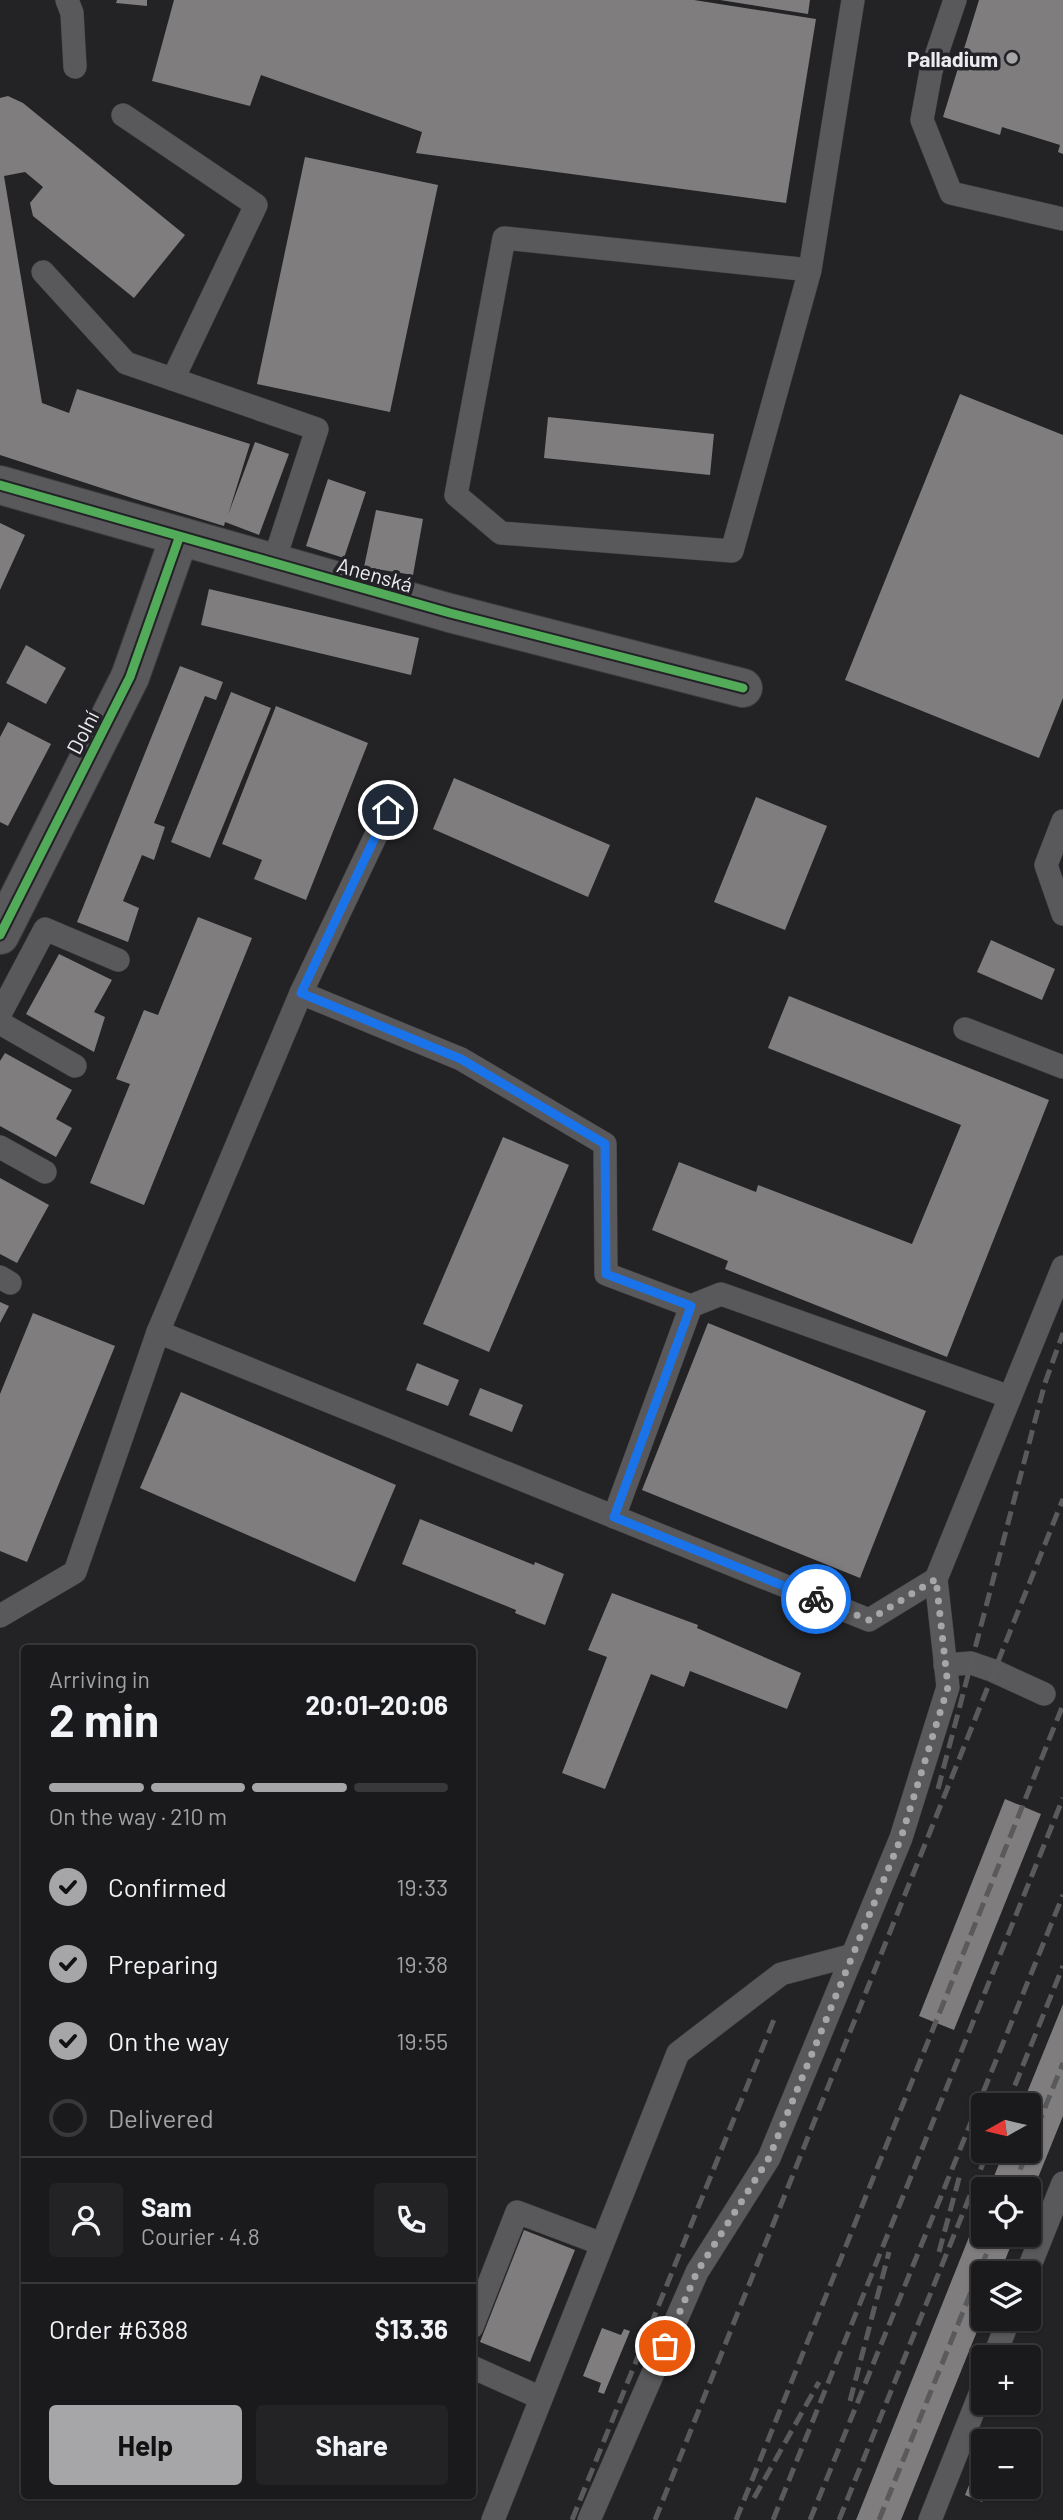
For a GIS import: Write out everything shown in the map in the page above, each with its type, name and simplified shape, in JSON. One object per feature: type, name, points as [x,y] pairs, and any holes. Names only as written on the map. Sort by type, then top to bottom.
[{"type":"street","name":"Anenská","points":[[0,485],[450,613],[743,688]]},
{"type":"street","name":"Dolní","points":[[0,935],[130,677],[179,538]]},
{"type":"lane","points":[[67,0],[72,13],[75,67]]},
{"type":"lane","points":[[810,270],[504,238],[456,495],[501,533],[732,551],[810,270],[853,0]]},
{"type":"lane","points":[[955,0],[931,71],[922,120],[951,193],[1063,219]]},
{"type":"lane","points":[[123,115],[256,205],[173,379]]},
{"type":"lane","points":[[43,272],[126,363],[317,429],[273,564]]},
{"type":"lane","points":[[0,1616],[75,1572],[158,1332],[301,993],[388,810]]},
{"type":"lane","points":[[1063,821],[1046,865],[1063,914]]},
{"type":"lane","points":[[0,1014],[45,929],[118,960]]},
{"type":"lane","points":[[301,993],[461,1059],[605,1144],[606,1274],[691,1306],[721,1294],[1010,1397]]},
{"type":"lane","points":[[0,1023],[75,1066]]},
{"type":"lane","points":[[965,1029],[1063,1067]]},
{"type":"lane","points":[[0,1147],[45,1172]]},
{"type":"lane","points":[[589,2520],[697,2272],[769,2158],[901,1838],[948,1687],[936,1579],[1063,1267]]},
{"type":"lane","points":[[614,1517],[691,1306]]},
{"type":"lane","points":[[158,1332],[869,1620],[936,1579]]},
{"type":"lane","points":[[945,1665],[971,1663],[1044,1694]]},
{"type":"lane","points":[[493,2520],[678,2053],[781,1974],[853,1955]]},
{"type":"lane","points":[[1032,2261],[1063,2183]]},
{"type":"lane","points":[[476,2317],[517,2212],[602,2244]]},
{"type":"lane","points":[[476,2369],[541,2398]]},
{"type":"lane","points":[[930,2520],[972,2415]]},
{"type":"building","points":[[117,0],[147,0],[147,6],[116,3]]},
{"type":"building","points":[[174,0],[694,0],[816,19],[786,203],[416,153],[422,132],[261,75],[250,106],[152,81]]},
{"type":"building","points":[[720,0],[810,0],[808,14]]},
{"type":"building","name":"Palladium","points":[[979,0],[1063,0],[1063,154],[1058,152],[1060,145],[1002,127],[1000,135],[943,117]]},
{"type":"building","points":[[8,96],[23,103],[185,235],[134,298],[33,216],[30,203],[43,187],[25,172],[4,176],[42,403],[69,413],[77,389],[250,444],[228,515],[255,442],[289,454],[259,535],[225,522],[224,526],[0,455],[0,98]]},
{"type":"building","points":[[305,157],[438,185],[390,412],[257,384]]},
{"type":"building","points":[[960,394],[1063,435],[1063,698],[1039,758],[845,680]]},
{"type":"building","points":[[548,417],[714,434],[710,475],[544,458]]},
{"type":"building","points":[[328,479],[366,492],[344,558],[306,546]]},
{"type":"building","points":[[376,510],[423,519],[413,575],[364,567]]},
{"type":"building","points":[[0,523],[25,535],[0,590]]},
{"type":"building","points":[[209,589],[419,638],[411,675],[201,625]]},
{"type":"building","points":[[26,645],[66,668],[46,704],[6,683]]},
{"type":"building","points":[[180,666],[223,682],[216,700],[205,696],[154,823],[165,827],[154,860],[142,855],[123,901],[139,908],[128,942],[77,922]]},
{"type":"building","points":[[231,692],[271,708],[210,858],[171,842]]},
{"type":"building","points":[[276,706],[368,743],[306,900],[254,879],[262,860],[222,844]]},
{"type":"building","points":[[8,722],[51,744],[8,826],[0,822],[0,737]]},
{"type":"building","points":[[454,778],[610,845],[588,897],[433,829]]},
{"type":"building","points":[[756,797],[827,826],[785,930],[714,902]]},
{"type":"building","points":[[198,917],[252,938],[144,1205],[90,1183],[130,1084],[116,1079],[144,1010],[158,1015]]},
{"type":"building","points":[[991,940],[1055,969],[1042,1000],[977,972]]},
{"type":"building","points":[[59,954],[112,980],[94,1012],[105,1017],[94,1052],[26,1014]]},
{"type":"building","points":[[789,996],[1049,1100],[947,1357],[725,1269],[728,1261],[652,1230],[679,1162],[756,1192],[758,1185],[912,1244],[961,1125],[768,1048]]},
{"type":"building","points":[[5,1053],[72,1090],[56,1119],[72,1128],[56,1157],[0,1126],[0,1061]]},
{"type":"building","points":[[503,1137],[569,1165],[489,1352],[423,1324]]},
{"type":"building","points":[[0,1178],[49,1205],[17,1263],[0,1254]]},
{"type":"building","points":[[0,1302],[9,1306],[0,1323]]},
{"type":"building","points":[[33,1313],[115,1346],[27,1562],[0,1551],[0,1394]]},
{"type":"building","points":[[708,1323],[926,1411],[860,1578],[642,1490]]},
{"type":"building","points":[[417,1363],[459,1380],[448,1406],[406,1390]]},
{"type":"building","points":[[480,1388],[523,1405],[512,1432],[469,1415]]},
{"type":"building","points":[[181,1392],[396,1485],[355,1582],[140,1488]]},
{"type":"building","points":[[420,1519],[534,1565],[535,1562],[564,1574],[545,1625],[515,1613],[516,1610],[402,1564]]},
{"type":"building","points":[[612,1593],[698,1625],[697,1628],[801,1673],[787,1709],[690,1671],[684,1687],[651,1674],[605,1789],[562,1773],[607,1657],[588,1650]]},
{"type":"building","points":[[1005,1799],[1041,1814],[954,2030],[919,2016]]},
{"type":"building","points":[[1063,2004],[1063,2116],[1038,2177],[994,2177],[999,2163],[1041,2163],[1041,2093],[1027,2093]]},
{"type":"building","points":[[524,2230],[575,2250],[530,2362],[480,2342]]},
{"type":"building","points":[[971,2232],[971,2247],[1010,2247],[1005,2261],[971,2261],[971,2331],[977,2331],[901,2520],[856,2520]]},
{"type":"building","points":[[602,2328],[621,2335],[624,2329],[630,2331],[604,2394],[598,2392],[601,2383],[583,2376]]},
{"type":"building","points":[[971,2480],[971,2497],[965,2495]]},
{"type":"railway","points":[[938,1789],[1045,1383],[1063,1333]]},
{"type":"railway","points":[[655,2520],[1063,1499]]},
{"type":"railway","points":[[736,2520],[1063,1705]]},
{"type":"railway","points":[[773,2520],[1063,1798]]},
{"type":"railway","points":[[810,2520],[1063,1895]]},
{"type":"railway","points":[[1012,2093],[1063,1966]]},
{"type":"railway","points":[[572,2520],[775,2017]]},
{"type":"railway","points":[[1041,2117],[1063,2063]]},
{"type":"railway","points":[[839,2520],[983,2163]]},
{"type":"railway","points":[[1017,2177],[1023,2163]]},
{"type":"railway","points":[[939,2252],[961,2171]]},
{"type":"railway","points":[[879,2520],[989,2247]]},
{"type":"railway","points":[[850,2401],[889,2252]]},
{"type":"railway","points":[[754,2498],[819,2382]]},
{"type":"cycle path","points":[[0,485],[450,613],[743,688]]},
{"type":"cycle path","points":[[0,935],[130,677],[179,538]]},
{"type":"way so far","points":[[665,2346],[697,2272],[769,2158],[901,1838],[948,1687],[936,1579],[869,1620],[816,1599]]},
{"type":"place","name":"Palladium","points":[[1012,58]]},
{"type":"route","points":[[388,810],[301,993],[461,1059],[605,1144],[606,1274],[691,1306],[614,1517],[816,1599]]}]
